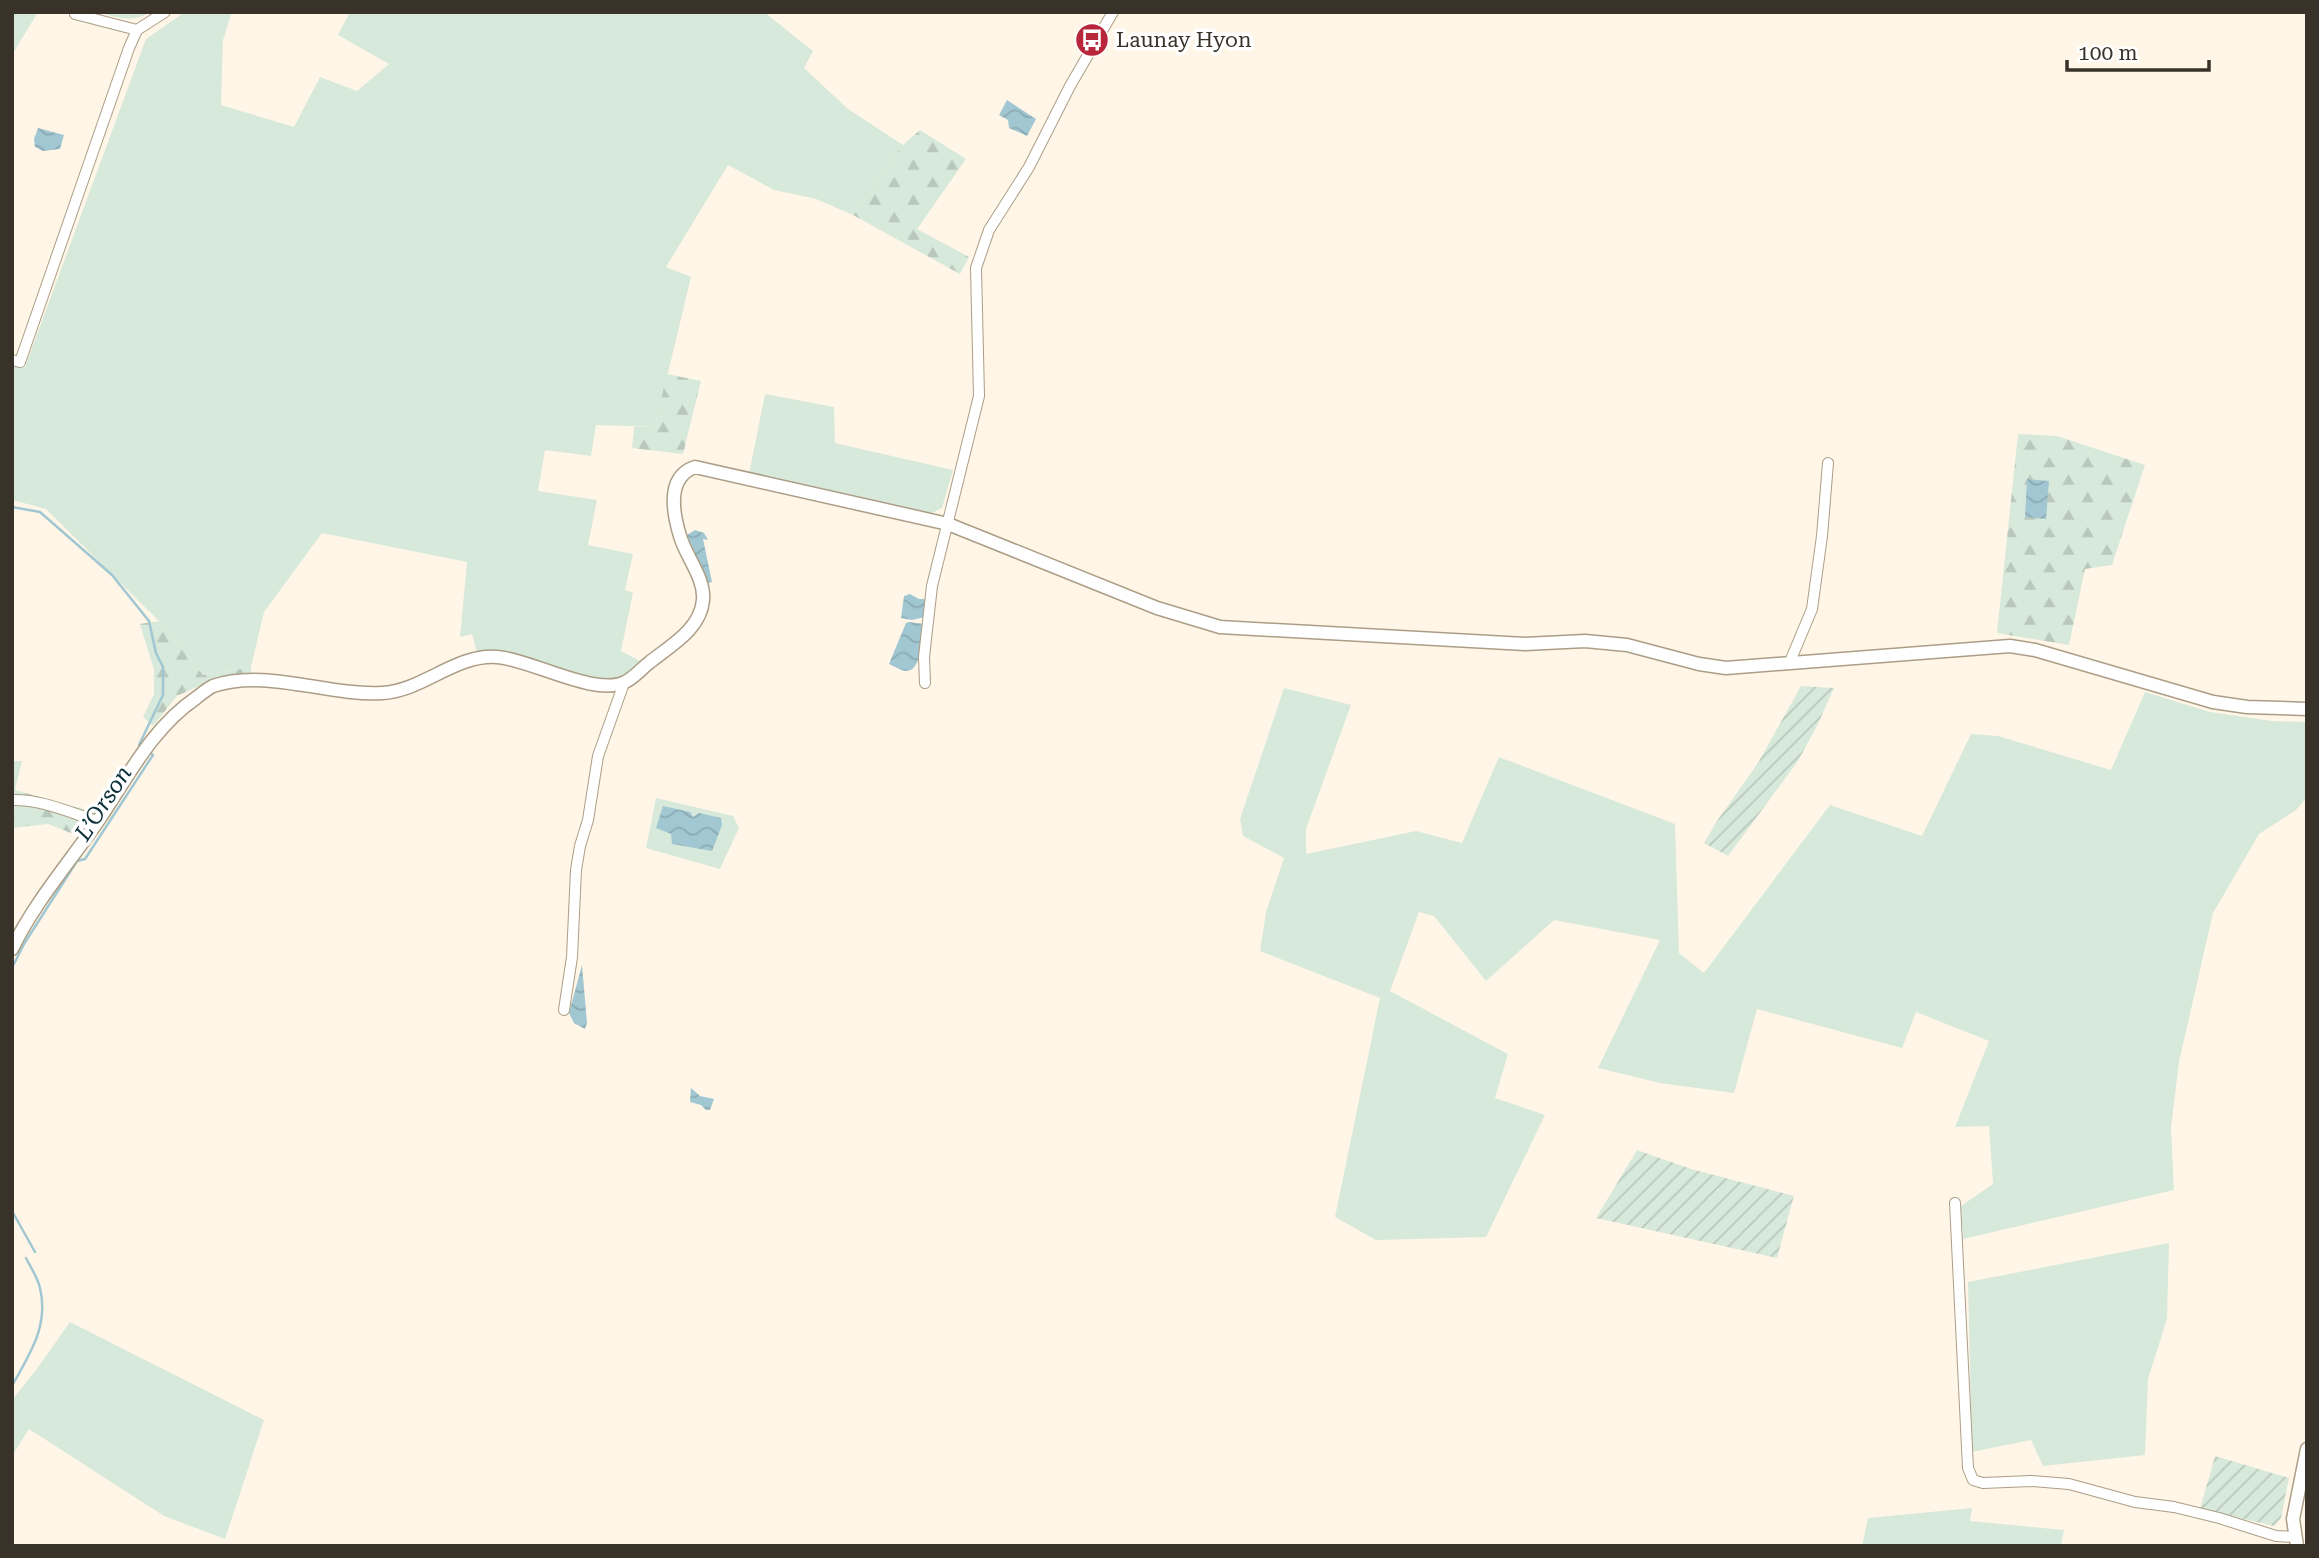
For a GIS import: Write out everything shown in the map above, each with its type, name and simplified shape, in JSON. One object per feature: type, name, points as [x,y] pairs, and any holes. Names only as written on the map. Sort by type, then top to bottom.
[{"type":"street","points":[[12,360],[20,362],[137,30],[165,12]]},
{"type":"street","points":[[925,683],[924,657],[932,586],[979,396],[975,268],[989,230],[1029,167],[1070,86],[1113,12]]},
{"type":"street","points":[[75,14],[137,30]]},
{"type":"street","points":[[1789,664],[1812,609],[1828,463]]},
{"type":"street","points":[[564,1010],[572,957],[576,870],[588,820],[598,756],[624,683],[686,634],[699,618],[703,600],[702,586],[680,537],[674,509],[674,489],[685,470],[695,467],[948,524],[1157,608],[1220,627],[1525,644],[1585,641],[1627,645],[1699,664],[1726,668],[2010,646],[2035,650],[2213,702],[2246,707],[2307,709]]},
{"type":"street","points":[[12,949],[52,884],[149,743],[178,710],[212,687],[253,680],[385,694],[409,687],[469,660],[487,656],[504,657],[580,681],[602,685],[624,683]]},
{"type":"street","points":[[12,800],[49,806],[97,821]]},
{"type":"street","points":[[1955,1203],[1968,1468],[1973,1480],[1983,1483],[2031,1481],[2069,1484],[2135,1502],[2174,1507],[2219,1518],[2296,1541],[2294,1511],[2307,1449]]},
{"type":"green space","points":[[12,12],[38,12],[12,55]]},
{"type":"green space","points":[[97,12],[150,12],[131,19]]},
{"type":"green space","points":[[185,12],[232,12],[223,40],[221,105],[294,127],[320,77],[357,91],[389,64],[338,35],[350,12],[764,12],[813,51],[804,68],[848,109],[903,145],[853,215],[816,199],[774,190],[728,165],[666,267],[691,277],[655,427],[596,425],[591,456],[545,450],[538,491],[597,500],[588,545],[633,554],[625,590],[633,593],[621,651],[642,662],[621,677],[590,680],[477,653],[472,634],[460,637],[467,562],[322,533],[264,612],[251,667],[203,675],[159,621],[46,509],[12,500],[12,366],[25,367],[146,39]]},
{"type":"green space","points":[[920,130],[966,159],[917,229],[969,257],[960,274],[853,215],[903,145]]},
{"type":"green space","points":[[667,374],[701,381],[683,454],[632,448],[634,427],[655,427]]},
{"type":"green space","points":[[765,394],[834,407],[835,443],[953,470],[942,508],[930,514],[749,474]]},
{"type":"green space","points":[[2018,434],[2057,436],[2145,465],[2112,565],[2085,569],[2069,645],[1997,633]]},
{"type":"green space","points":[[159,621],[203,675],[251,667],[251,676],[203,684],[177,696],[153,726],[143,717],[154,694],[154,670],[140,624]]},
{"type":"green space","points":[[1801,686],[1834,688],[1798,761],[1728,856],[1704,843],[1758,763]]},
{"type":"green space","points":[[1284,688],[1351,705],[1306,829],[1306,854],[1416,831],[1462,843],[1499,757],[1675,824],[1679,953],[1704,973],[1830,805],[1922,836],[1971,734],[1998,736],[2111,770],[2145,692],[2210,712],[2272,721],[2307,722],[2307,797],[2296,810],[2259,834],[2213,913],[2179,1062],[2171,1128],[2174,1190],[1963,1239],[1961,1206],[1993,1184],[1989,1126],[1955,1127],[1989,1041],[1916,1012],[1902,1048],[1757,1009],[1734,1093],[1660,1083],[1598,1068],[1660,940],[1554,920],[1486,981],[1434,916],[1419,912],[1390,991],[1508,1054],[1495,1098],[1545,1115],[1486,1237],[1376,1240],[1335,1217],[1380,998],[1260,951],[1266,912],[1284,858],[1243,836],[1240,819]]},
{"type":"green space","points":[[12,761],[22,761],[15,790],[94,812],[76,835],[48,824],[12,828]]},
{"type":"green space","points":[[656,798],[733,816],[739,828],[720,869],[646,848]]},
{"type":"green space","points":[[1637,1150],[1691,1169],[1794,1196],[1777,1258],[1596,1218]]},
{"type":"green space","points":[[2169,1243],[2167,1319],[2148,1379],[2145,1455],[2043,1466],[2031,1440],[1972,1452],[1968,1282]]},
{"type":"green space","points":[[70,1322],[264,1420],[225,1539],[164,1516],[29,1429],[12,1456],[12,1400]]},
{"type":"green space","points":[[2215,1456],[2289,1478],[2281,1518],[2274,1526],[2200,1509]]},
{"type":"green space","points":[[1972,1508],[1970,1521],[2064,1530],[2061,1546],[1862,1546],[1868,1518]]},
{"type":"water","points":[[1007,100],[1036,119],[1027,136],[1009,128],[1008,120],[999,115]]},
{"type":"water","points":[[38,128],[64,135],[60,149],[43,151],[35,147],[34,139]]},
{"type":"water","points":[[2027,479],[2049,481],[2046,519],[2025,517]]},
{"type":"water","points":[[695,530],[704,533],[708,540],[703,539],[712,582],[708,583],[687,535]]},
{"type":"water","points":[[910,594],[919,599],[928,599],[925,617],[912,620],[901,618],[904,596]]},
{"type":"water","points":[[906,623],[924,624],[918,660],[911,670],[906,671],[889,664]]},
{"type":"water","points":[[663,806],[690,812],[693,817],[699,813],[721,818],[722,825],[712,851],[672,844],[671,834],[656,828]]},
{"type":"water","points":[[582,965],[587,1023],[585,1029],[574,1023],[569,1013]]},
{"type":"water","points":[[691,1088],[700,1096],[714,1099],[710,1110],[690,1102]]},
{"type":"waterway","name":"L’Orson","points":[[12,507],[40,512],[112,575],[149,621],[156,653],[163,667],[163,695],[140,746]]},
{"type":"waterway","name":"L’Orson","points":[[12,968],[24,944],[77,861],[85,859],[153,755],[149,752]]},
{"type":"waterway","name":"L’Orson","points":[[12,1211],[35,1252]]},
{"type":"waterway","name":"L’Orson","points":[[12,1386],[36,1339],[42,1315],[39,1284],[26,1258]]},
{"type":"place","name":"Launay Hyon","points":[[1092,40]]}]
